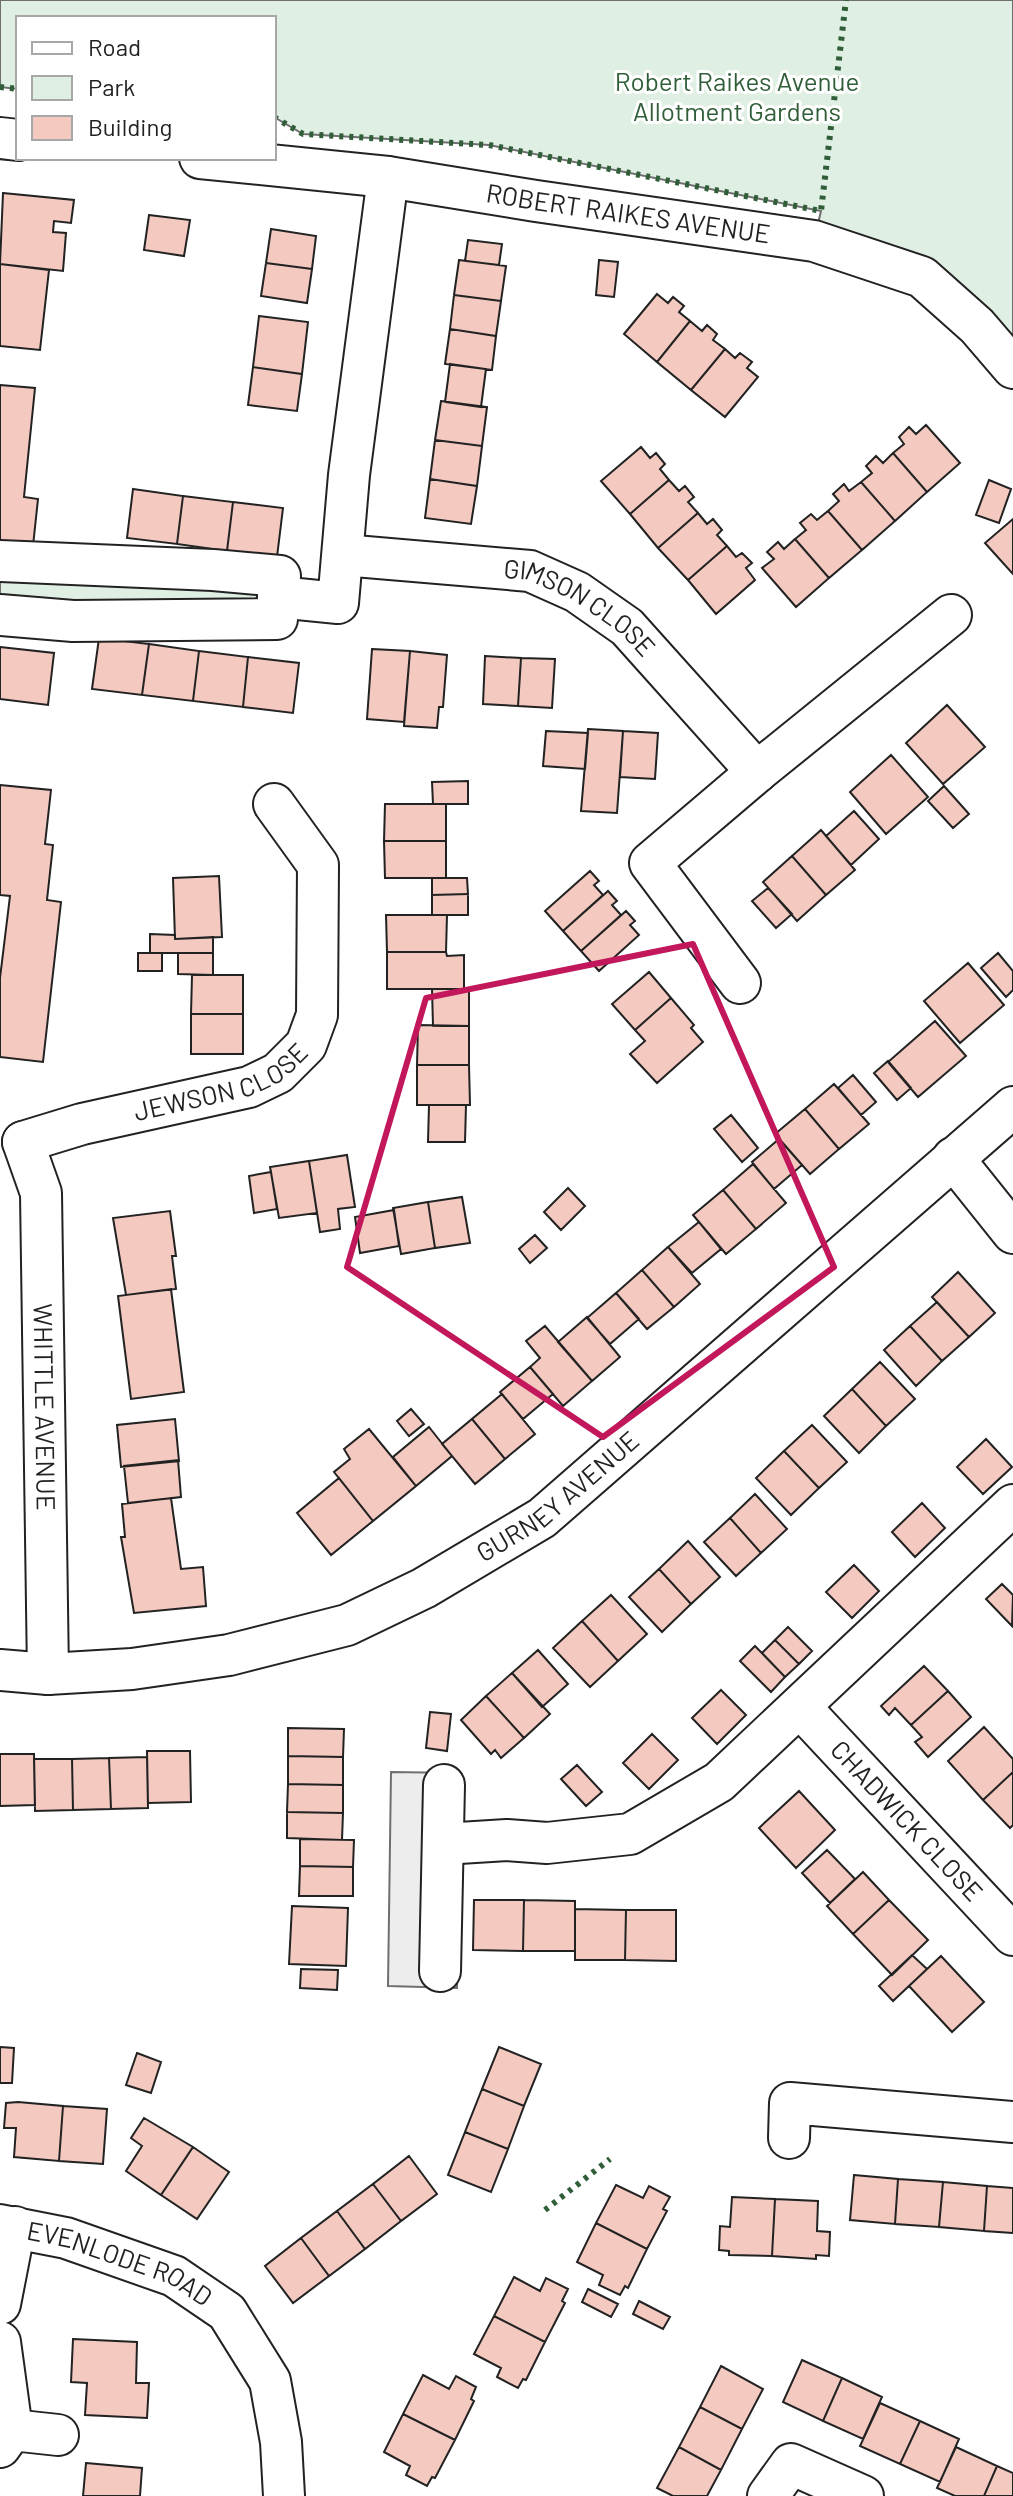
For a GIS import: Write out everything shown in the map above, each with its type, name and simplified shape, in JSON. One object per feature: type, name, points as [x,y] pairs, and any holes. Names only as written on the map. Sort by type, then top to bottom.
[{"type":"street","name":"ROBERT RAIKES AVENUE","points":[[220,160],[388,177],[814,241],[922,277],[977,326],[1013,368]]},
{"type":"street","points":[[278,597],[338,603],[349,475],[388,177]]},
{"type":"street","name":"GIMSON CLOSE","points":[[343,555],[530,571],[577,592],[627,627],[757,772]]},
{"type":"street","points":[[0,561],[280,576],[277,619],[73,621],[0,615]]},
{"type":"street","points":[[740,983],[650,863],[951,615]]},
{"type":"street","name":"JEWSON CLOSE","points":[[11,1136],[82,1124],[249,1087],[278,1073],[306,1045],[317,1015],[318,865],[274,804]]},
{"type":"street","name":"GURNEY AVENUE","points":[[0,1670],[48,1674],[132,1669],[229,1655],[347,1625],[424,1588],[542,1518],[1013,1107]]},
{"type":"street","name":"WHITTLE AVENUE","points":[[11,1136],[41,1193],[48,1674]]},
{"type":"street","points":[[953,1158],[1013,1233]]},
{"type":"street","points":[[443,1844],[507,1840],[547,1843],[630,1834],[719,1782],[1013,1505]]},
{"type":"street","name":"CHADWICK CLOSE","points":[[800,1707],[1013,1935]]},
{"type":"street","points":[[440,1971],[444,1785]]},
{"type":"street","points":[[789,2138],[790,2103],[1013,2122]]},
{"type":"street","points":[[0,2304],[7,2226]]},
{"type":"street","name":"EVENLODE ROAD","points":[[7,2226],[66,2238],[174,2276],[227,2312],[270,2381],[281,2442],[284,2496]]},
{"type":"street","points":[[0,2342],[6,2438],[58,2435]]},
{"type":"street","points":[[768,2496],[791,2464],[863,2496]]},
{"type":"highlighted area","points":[[693,944],[834,1267],[603,1437],[347,1267],[426,998]]},
{"type":"green space","name":"Robert Raikes Avenue Allotment Gardens","points":[[0,0],[1013,0],[1013,365],[977,326],[814,241],[821,211],[489,145],[303,134],[276,118],[276,16],[16,16],[16,89],[0,87]]},
{"type":"green space","points":[[0,569],[270,585],[267,613],[0,609]]},
{"type":"shaded area","points":[[391,1772],[460,1773],[457,1988],[388,1986]]},
{"type":"building","points":[[3,193],[74,200],[71,223],[54,221],[53,232],[66,233],[63,271],[0,264]]},
{"type":"building","points":[[149,215],[190,220],[184,256],[144,250]]},
{"type":"building","points":[[271,229],[316,236],[312,269],[266,263]]},
{"type":"building","points":[[468,240],[502,244],[499,265],[465,261]]},
{"type":"building","points":[[459,260],[506,266],[501,301],[454,295]]},
{"type":"building","points":[[599,260],[618,262],[614,297],[596,295]]},
{"type":"building","points":[[266,263],[312,269],[307,303],[261,296]]},
{"type":"building","points":[[0,264],[49,270],[40,350],[0,346]]},
{"type":"building","points":[[657,294],[668,303],[673,297],[684,306],[679,312],[690,321],[657,362],[624,334]]},
{"type":"building","points":[[454,295],[501,301],[496,336],[450,329]]},
{"type":"building","points":[[259,316],[308,322],[302,374],[253,367]]},
{"type":"building","points":[[690,321],[702,331],[707,325],[717,334],[713,340],[725,349],[691,390],[657,362]]},
{"type":"building","points":[[450,329],[496,336],[492,370],[445,364]]},
{"type":"building","points":[[725,349],[735,358],[740,353],[752,362],[747,368],[758,377],[725,417],[691,390]]},
{"type":"building","points":[[450,364],[486,369],[481,407],[445,402]]},
{"type":"building","points":[[253,367],[302,374],[297,411],[248,405]]},
{"type":"building","points":[[0,385],[35,388],[24,497],[38,499],[33,546],[0,542]]},
{"type":"building","points":[[441,401],[487,407],[482,446],[435,440]]},
{"type":"building","points":[[926,425],[960,463],[927,492],[893,453],[904,444],[899,437],[909,427],[916,434]]},
{"type":"building","points":[[435,440],[482,446],[477,486],[430,479]]},
{"type":"building","points":[[641,447],[650,458],[656,453],[665,464],[660,469],[669,480],[630,514],[601,481]]},
{"type":"building","points":[[893,453],[927,492],[895,521],[861,482],[872,473],[866,466],[876,456],[883,463]]},
{"type":"building","points":[[430,479],[477,486],[471,524],[425,518]]},
{"type":"building","points":[[669,480],[679,491],[685,486],[694,497],[688,502],[698,513],[658,548],[630,514]]},
{"type":"building","points":[[989,480],[1011,489],[999,523],[976,515]]},
{"type":"building","points":[[861,482],[895,521],[862,550],[828,511],[839,501],[833,494],[844,484],[849,491]]},
{"type":"building","points":[[133,489],[183,496],[177,544],[127,538]]},
{"type":"building","points":[[183,496],[233,502],[227,551],[177,544]]},
{"type":"building","points":[[233,502],[283,508],[277,557],[227,551]]},
{"type":"building","points":[[828,511],[862,550],[829,578],[795,539],[806,530],[800,523],[811,514],[817,520]]},
{"type":"building","points":[[698,513],[707,524],[713,519],[722,530],[717,535],[727,546],[688,580],[658,548]]},
{"type":"building","points":[[1013,519],[1013,574],[985,543]]},
{"type":"building","points":[[795,539],[829,578],[796,607],[762,568],[774,559],[767,552],[778,542],[784,549]]},
{"type":"building","points":[[727,546],[736,557],[742,553],[752,563],[746,568],[755,580],[716,614],[688,580]]},
{"type":"building","points":[[99,638],[149,644],[142,695],[92,689]]},
{"type":"building","points":[[149,644],[199,651],[193,701],[142,695]]},
{"type":"building","points":[[0,647],[54,653],[48,705],[0,699]]},
{"type":"building","points":[[372,649],[410,651],[404,722],[367,719]]},
{"type":"building","points":[[199,651],[248,657],[243,707],[193,701]]},
{"type":"building","points":[[410,651],[447,655],[443,707],[439,707],[437,728],[404,726]]},
{"type":"building","points":[[485,656],[521,658],[518,706],[483,704]]},
{"type":"building","points":[[248,657],[299,663],[293,713],[243,707]]},
{"type":"building","points":[[521,658],[555,659],[552,708],[518,706]]},
{"type":"building","points":[[947,705],[985,747],[943,784],[906,743]]},
{"type":"building","points":[[588,729],[623,731],[617,813],[581,811]]},
{"type":"building","points":[[546,731],[588,733],[585,769],[543,766]]},
{"type":"building","points":[[623,731],[658,733],[655,779],[620,777]]},
{"type":"building","points":[[891,755],[928,797],[886,834],[850,792]]},
{"type":"building","points":[[468,781],[468,804],[433,804],[432,782]]},
{"type":"building","points":[[0,785],[51,790],[45,844],[53,845],[47,900],[61,902],[43,1062],[0,1057],[0,978],[10,896],[0,895]]},
{"type":"building","points":[[944,786],[969,814],[953,828],[928,801]]},
{"type":"building","points":[[385,804],[446,804],[446,841],[384,841]]},
{"type":"building","points":[[854,811],[879,839],[851,865],[826,836]]},
{"type":"building","points":[[821,830],[855,870],[826,895],[792,856]]},
{"type":"building","points":[[384,841],[446,841],[446,878],[385,878]]},
{"type":"building","points":[[792,856],[826,895],[797,921],[763,882]]},
{"type":"building","points":[[590,871],[599,881],[594,885],[603,895],[563,931],[545,911]]},
{"type":"building","points":[[219,876],[222,937],[175,939],[173,878]]},
{"type":"building","points":[[432,878],[467,878],[468,894],[432,895]]},
{"type":"building","points":[[768,888],[792,914],[776,928],[752,901]]},
{"type":"building","points":[[608,891],[617,901],[612,905],[621,915],[581,951],[563,931]]},
{"type":"building","points":[[468,894],[468,915],[432,915],[432,895]]},
{"type":"building","points":[[626,911],[635,921],[630,925],[639,935],[599,971],[581,951]]},
{"type":"building","points":[[386,915],[447,915],[446,952],[387,952]]},
{"type":"building","points":[[150,934],[175,935],[175,939],[213,937],[213,953],[150,953]]},
{"type":"building","points":[[387,952],[464,955],[464,989],[387,989]]},
{"type":"building","points":[[138,953],[162,953],[162,971],[138,971]]},
{"type":"building","points":[[178,953],[213,953],[213,975],[178,974]]},
{"type":"building","points":[[998,953],[1013,971],[1013,990],[1006,997],[981,968]]},
{"type":"building","points":[[968,963],[1004,1005],[960,1043],[924,1001]]},
{"type":"building","points":[[649,972],[671,998],[635,1030],[612,1004]]},
{"type":"building","points":[[192,975],[243,975],[243,1014],[191,1014]]},
{"type":"building","points":[[432,989],[469,989],[469,1026],[433,1026]]},
{"type":"building","points":[[671,998],[694,1025],[691,1028],[703,1042],[657,1083],[630,1054],[645,1041],[635,1030]]},
{"type":"building","points":[[191,1014],[243,1014],[243,1054],[191,1054]]},
{"type":"building","points":[[935,1021],[966,1056],[918,1097],[888,1062]]},
{"type":"building","points":[[418,1025],[469,1026],[469,1065],[417,1065]]},
{"type":"building","points":[[888,1061],[911,1088],[897,1100],[874,1073]]},
{"type":"building","points":[[417,1065],[469,1065],[470,1105],[417,1105]]},
{"type":"building","points":[[853,1075],[876,1102],[861,1115],[838,1088]]},
{"type":"building","points":[[834,1084],[869,1124],[839,1149],[805,1109]]},
{"type":"building","points":[[429,1105],[466,1105],[465,1142],[428,1142]]},
{"type":"building","points":[[805,1109],[839,1149],[810,1174],[775,1134]]},
{"type":"building","points":[[731,1115],[758,1148],[742,1162],[714,1129]]},
{"type":"building","points":[[779,1139],[802,1165],[774,1189],[752,1162]]},
{"type":"building","points":[[347,1155],[355,1207],[338,1209],[340,1229],[320,1232],[309,1161]]},
{"type":"building","points":[[309,1161],[317,1213],[279,1218],[270,1167]]},
{"type":"building","points":[[753,1164],[786,1203],[756,1229],[723,1190]]},
{"type":"building","points":[[271,1172],[277,1209],[254,1213],[249,1176]]},
{"type":"building","points":[[568,1188],[585,1206],[561,1230],[544,1212]]},
{"type":"building","points":[[723,1190],[756,1229],[726,1254],[693,1215]]},
{"type":"building","points":[[462,1197],[470,1243],[435,1248],[428,1202]]},
{"type":"building","points":[[428,1202],[435,1248],[401,1254],[393,1208]]},
{"type":"building","points":[[394,1210],[399,1246],[360,1253],[355,1217]]},
{"type":"building","points":[[170,1211],[176,1256],[172,1256],[176,1289],[126,1295],[113,1218]]},
{"type":"building","points":[[699,1222],[721,1249],[692,1273],[668,1247]]},
{"type":"building","points":[[535,1235],[547,1248],[530,1263],[519,1249]]},
{"type":"building","points":[[668,1247],[700,1284],[674,1307],[642,1270]]},
{"type":"building","points":[[642,1270],[674,1307],[647,1329],[616,1293]]},
{"type":"building","points":[[958,1272],[995,1313],[969,1337],[932,1297]]},
{"type":"building","points":[[171,1289],[184,1392],[131,1399],[118,1296]]},
{"type":"building","points":[[616,1293],[639,1319],[610,1344],[587,1318]]},
{"type":"building","points":[[937,1302],[969,1337],[942,1361],[910,1326]]},
{"type":"building","points":[[587,1317],[620,1357],[592,1381],[558,1342]]},
{"type":"building","points":[[545,1326],[592,1381],[563,1406],[530,1367],[540,1358],[526,1341]]},
{"type":"building","points":[[910,1326],[942,1361],[916,1386],[884,1350]]},
{"type":"building","points":[[880,1362],[915,1399],[886,1426],[852,1389]]},
{"type":"building","points":[[530,1367],[553,1394],[523,1419],[500,1392]]},
{"type":"building","points":[[852,1389],[886,1426],[859,1453],[824,1416]]},
{"type":"building","points":[[502,1394],[535,1434],[505,1459],[472,1419]]},
{"type":"building","points":[[411,1409],[424,1424],[409,1436],[397,1421]]},
{"type":"building","points":[[175,1419],[179,1461],[121,1467],[117,1425]]},
{"type":"building","points":[[472,1419],[505,1459],[475,1484],[442,1444]]},
{"type":"building","points":[[812,1425],[847,1462],[819,1488],[784,1451]]},
{"type":"building","points":[[429,1427],[452,1456],[416,1486],[393,1457]]},
{"type":"building","points":[[369,1429],[416,1486],[373,1521],[334,1472],[350,1459],[344,1449]]},
{"type":"building","points":[[986,1439],[1012,1467],[983,1494],[957,1467]]},
{"type":"building","points":[[784,1451],[819,1488],[791,1515],[756,1478]]},
{"type":"building","points":[[178,1460],[181,1497],[128,1503],[124,1466]]},
{"type":"building","points":[[339,1478],[373,1521],[331,1555],[297,1513]]},
{"type":"building","points":[[755,1494],[787,1529],[761,1553],[730,1518]]},
{"type":"building","points":[[171,1498],[181,1569],[203,1567],[206,1606],[134,1613],[121,1537],[125,1537],[122,1504]]},
{"type":"building","points":[[922,1503],[945,1528],[915,1557],[892,1532]]},
{"type":"building","points":[[730,1518],[761,1553],[736,1576],[704,1542]]},
{"type":"building","points":[[688,1541],[720,1577],[691,1604],[659,1569]]},
{"type":"building","points":[[854,1565],[879,1591],[852,1618],[826,1592]]},
{"type":"building","points":[[659,1569],[691,1604],[662,1632],[629,1597]]},
{"type":"building","points":[[1002,1584],[1013,1595],[1012,1626],[986,1599]]},
{"type":"building","points":[[611,1595],[647,1634],[618,1661],[582,1621]]},
{"type":"building","points":[[582,1621],[618,1661],[590,1687],[553,1648]]},
{"type":"building","points":[[788,1627],[812,1651],[799,1664],[775,1640]]},
{"type":"building","points":[[775,1640],[799,1664],[785,1677],[762,1653]]},
{"type":"building","points":[[755,1646],[785,1677],[771,1692],[740,1661]]},
{"type":"building","points":[[538,1650],[568,1684],[542,1707],[512,1673]]},
{"type":"building","points":[[924,1666],[948,1691],[911,1725],[895,1708],[889,1715],[881,1706]]},
{"type":"building","points":[[512,1673],[550,1714],[524,1738],[486,1696]]},
{"type":"building","points":[[721,1690],[746,1715],[717,1744],[692,1718]]},
{"type":"building","points":[[948,1691],[971,1717],[928,1757],[915,1742],[922,1737],[911,1725]]},
{"type":"building","points":[[486,1696],[524,1738],[501,1758],[495,1750],[491,1754],[461,1720]]},
{"type":"building","points":[[430,1712],[451,1714],[447,1751],[426,1748]]},
{"type":"building","points":[[984,1727],[1013,1759],[1013,1772],[983,1800],[948,1761]]},
{"type":"building","points":[[288,1728],[344,1729],[343,1757],[288,1756]]},
{"type":"building","points":[[652,1734],[678,1760],[649,1789],[623,1763]]},
{"type":"building","points":[[147,1751],[190,1751],[191,1802],[148,1803]]},
{"type":"building","points":[[0,1754],[34,1754],[35,1805],[0,1806]]},
{"type":"building","points":[[288,1756],[343,1757],[343,1785],[288,1784]]},
{"type":"building","points":[[147,1757],[148,1808],[111,1809],[109,1758]]},
{"type":"building","points":[[109,1758],[111,1809],[73,1810],[72,1759]]},
{"type":"building","points":[[34,1759],[72,1759],[73,1810],[35,1811]]},
{"type":"building","points":[[577,1765],[602,1792],[586,1806],[561,1779]]},
{"type":"building","points":[[1013,1772],[1013,1825],[1010,1828],[983,1800]]},
{"type":"building","points":[[288,1784],[343,1785],[343,1813],[287,1812]]},
{"type":"building","points":[[799,1791],[835,1830],[796,1868],[759,1828]]},
{"type":"building","points":[[287,1812],[343,1813],[342,1840],[287,1838]]},
{"type":"building","points":[[300,1839],[354,1840],[353,1867],[300,1866]]},
{"type":"building","points":[[827,1850],[855,1879],[830,1903],[802,1873]]},
{"type":"building","points":[[300,1866],[353,1867],[353,1896],[299,1896]]},
{"type":"building","points":[[863,1872],[889,1900],[853,1934],[827,1906]]},
{"type":"building","points":[[474,1900],[524,1900],[523,1951],[473,1950]]},
{"type":"building","points":[[524,1900],[575,1901],[575,1951],[523,1951]]},
{"type":"building","points":[[889,1900],[928,1940],[892,1975],[853,1934]]},
{"type":"building","points":[[292,1906],[348,1908],[346,1966],[289,1964]]},
{"type":"building","points":[[575,1909],[626,1910],[625,1960],[575,1960]]},
{"type":"building","points":[[626,1910],[676,1910],[676,1961],[625,1960]]},
{"type":"building","points":[[912,1955],[927,1969],[893,2001],[879,1986]]},
{"type":"building","points":[[941,1956],[984,2002],[952,2032],[909,1986]]},
{"type":"building","points":[[301,1969],[338,1970],[337,1990],[300,1988]]},
{"type":"building","points":[[0,2047],[14,2048],[12,2083],[0,2083]]},
{"type":"building","points":[[499,2047],[541,2064],[524,2106],[482,2089]]},
{"type":"building","points":[[137,2053],[161,2062],[151,2093],[126,2085]]},
{"type":"building","points":[[482,2089],[524,2106],[508,2149],[465,2132]]},
{"type":"building","points":[[6,2103],[63,2106],[59,2161],[14,2157],[16,2128],[4,2128]]},
{"type":"building","points":[[63,2106],[107,2109],[103,2164],[59,2161]]},
{"type":"building","points":[[144,2118],[193,2147],[161,2195],[126,2171],[142,2146],[131,2138]]},
{"type":"building","points":[[465,2132],[508,2149],[491,2192],[448,2175]]},
{"type":"building","points":[[193,2147],[229,2172],[197,2219],[161,2195]]},
{"type":"building","points":[[409,2156],[437,2194],[401,2221],[373,2184]]},
{"type":"building","points":[[854,2175],[898,2179],[895,2224],[850,2220]]},
{"type":"building","points":[[898,2179],[943,2182],[939,2227],[895,2224]]},
{"type":"building","points":[[943,2182],[987,2186],[984,2231],[939,2227]]},
{"type":"building","points":[[373,2184],[401,2221],[365,2249],[337,2211]]},
{"type":"building","points":[[616,2185],[643,2198],[649,2186],[670,2197],[663,2209],[667,2211],[647,2249],[596,2223]]},
{"type":"building","points":[[987,2186],[1013,2188],[1013,2233],[984,2231]]},
{"type":"building","points":[[732,2197],[775,2199],[772,2256],[729,2255],[729,2251],[719,2250],[720,2226],[730,2227]]},
{"type":"building","points":[[775,2199],[818,2201],[817,2231],[830,2232],[829,2256],[816,2255],[816,2259],[772,2256]]},
{"type":"building","points":[[337,2211],[365,2249],[329,2276],[301,2238]]},
{"type":"building","points":[[596,2223],[647,2249],[628,2288],[625,2286],[620,2295],[599,2285],[603,2275],[577,2262]]},
{"type":"building","points":[[301,2238],[329,2276],[293,2303],[265,2266]]},
{"type":"building","points":[[514,2277],[540,2291],[546,2278],[568,2289],[562,2301],[565,2303],[545,2342],[494,2316]]},
{"type":"building","points":[[588,2289],[618,2304],[611,2317],[582,2302]]},
{"type":"building","points":[[639,2301],[670,2317],[663,2329],[633,2314]]},
{"type":"building","points":[[494,2316],[545,2342],[526,2380],[523,2379],[518,2388],[497,2377],[501,2368],[474,2354]]},
{"type":"building","points":[[73,2339],[137,2342],[136,2383],[149,2383],[147,2418],[85,2415],[87,2383],[71,2382]]},
{"type":"building","points":[[802,2360],[842,2378],[823,2421],[783,2402]]},
{"type":"building","points":[[721,2366],[763,2389],[742,2429],[700,2407]]},
{"type":"building","points":[[423,2375],[449,2389],[456,2376],[476,2387],[471,2399],[474,2401],[455,2440],[403,2414]]},
{"type":"building","points":[[842,2378],[882,2397],[863,2439],[823,2421]]},
{"type":"building","points":[[880,2403],[920,2421],[900,2464],[860,2446]]},
{"type":"building","points":[[700,2407],[742,2429],[721,2470],[679,2447]]},
{"type":"building","points":[[403,2414],[455,2440],[435,2478],[432,2477],[427,2486],[406,2475],[410,2466],[384,2452]]},
{"type":"building","points":[[920,2421],[959,2439],[940,2482],[900,2464]]},
{"type":"building","points":[[679,2447],[721,2470],[707,2496],[673,2496],[657,2488]]},
{"type":"building","points":[[956,2447],[997,2466],[984,2496],[955,2496],[937,2488]]},
{"type":"building","points":[[86,2463],[142,2468],[140,2496],[83,2496]]},
{"type":"building","points":[[997,2466],[1013,2473],[1013,2496],[984,2496]]},
{"type":"hedge","points":[[276,118],[303,134],[489,145],[821,211],[846,0]]},
{"type":"hedge","points":[[0,87],[16,89]]},
{"type":"hedge","points":[[545,2210],[610,2159]]}]
